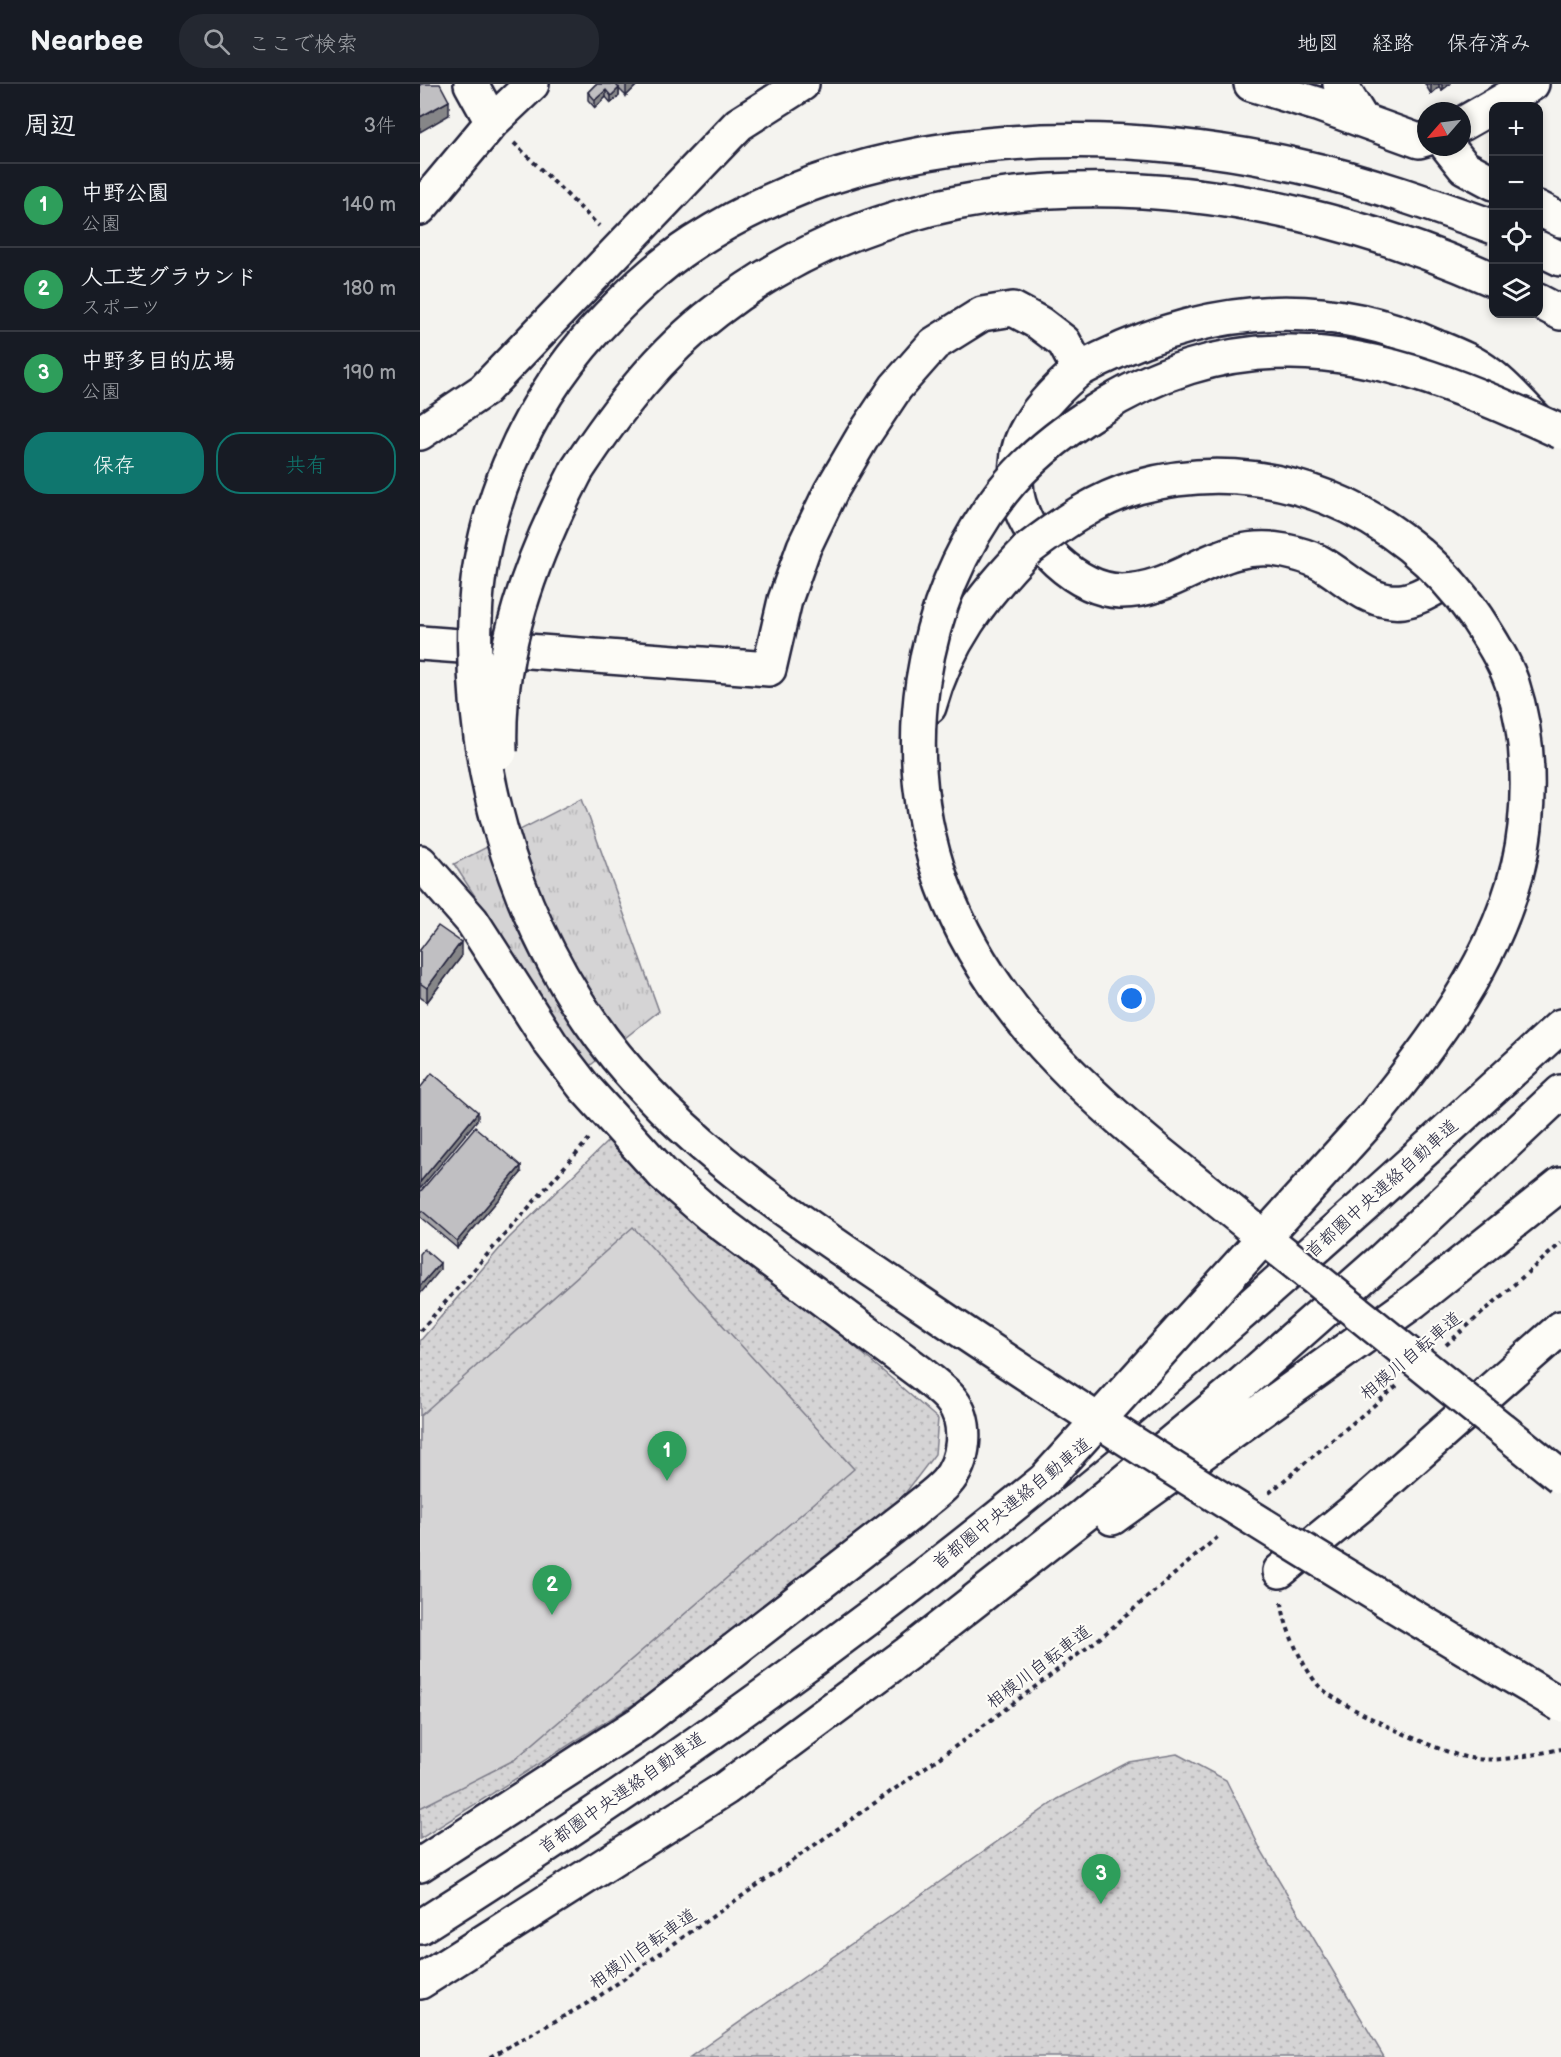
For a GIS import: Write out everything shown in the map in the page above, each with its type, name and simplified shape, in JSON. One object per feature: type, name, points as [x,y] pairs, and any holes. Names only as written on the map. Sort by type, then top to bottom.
[{"type":"main road","points":[[471,84],[492,122]]},
{"type":"main road","points":[[420,208],[492,122],[532,84]]},
{"type":"main road","points":[[420,433],[484,390],[739,124],[802,84]]},
{"type":"main road","points":[[1251,84],[1417,140]]},
{"type":"main road","points":[[1340,84],[1362,120]]},
{"type":"main road","points":[[1471,119],[1532,84]]},
{"type":"main road","points":[[1489,225],[1394,191],[1299,166],[1205,149],[1136,143],[1067,142],[999,145],[938,152],[834,176],[785,194],[736,217],[691,244],[652,274],[584,343],[557,379],[511,462],[482,554],[475,601],[475,694],[491,792],[519,887],[538,936],[563,981],[594,1028],[629,1073],[671,1116],[766,1195],[1037,1382],[1427,1626],[1561,1705]]},
{"type":"main road","points":[[1455,156],[1464,167],[1489,180]]},
{"type":"main road","points":[[519,887],[507,819],[499,722],[511,635],[537,553],[577,470],[604,429],[636,388],[673,348],[715,311],[758,280],[826,244],[904,215],[1004,195],[1058,189],[1101,189],[1207,198],[1296,214],[1376,236],[1456,263],[1489,278]]},
{"type":"main road","points":[[1543,210],[1561,220]]},
{"type":"main road","points":[[1543,250],[1561,259]]},
{"type":"main road","points":[[1543,303],[1561,313]]},
{"type":"main road","points":[[420,643],[769,669],[793,579],[804,547],[826,501],[862,438],[896,387],[933,344],[982,314],[1013,309],[1039,323],[1064,342],[1079,370]]},
{"type":"main road","points":[[1448,581],[1404,601],[1384,601],[1363,593],[1318,562],[1285,551],[1260,548],[1228,554],[1201,564],[1171,580],[1120,591],[1099,587],[1075,575],[1040,543],[1019,503],[1018,453],[1028,429],[1047,402],[1079,370],[1114,351],[1149,338],[1235,315],[1291,312],[1347,318],[1402,332],[1489,373],[1561,444]]},
{"type":"main road","points":[[1561,432],[1445,382],[1388,364],[1338,355],[1292,352],[1246,354],[1199,363],[1135,388],[1075,424],[1036,456],[1004,489],[978,526],[938,609],[927,653],[920,700],[918,752],[921,796],[930,839],[944,886],[956,914],[992,980],[1023,1024],[1056,1062],[1096,1101],[1157,1152],[1561,1476]]},
{"type":"main road","points":[[918,752],[930,704],[946,656],[968,619],[995,583],[1027,550],[1062,524],[1096,504],[1137,487],[1179,478],[1223,474],[1266,478],[1310,489],[1355,508],[1396,534],[1448,581],[1490,639],[1511,681],[1524,729],[1527,778],[1525,828],[1515,878],[1498,926],[1476,971],[1449,1017],[1414,1066],[1372,1118],[1047,1477]]},
{"type":"main road","points":[[420,862],[472,921],[551,1044],[609,1116],[663,1174],[710,1215],[951,1399],[960,1412],[963,1427],[961,1456],[946,1482],[871,1544],[640,1723],[420,1865]]},
{"type":"main road","name":"首都圏中央連絡自動車道","points":[[420,1927],[513,1868],[695,1744],[878,1611],[1047,1477],[1340,1228],[1561,1026]]},
{"type":"main road","points":[[726,1788],[908,1653],[1084,1515],[1227,1396],[1382,1260],[1561,1092]]},
{"type":"main road","points":[[420,1982],[726,1788],[816,1736],[1248,1417],[1414,1300],[1561,1184]]},
{"type":"main road","points":[[1280,1571],[1420,1455],[1561,1328]]},
{"type":"path","points":[[492,122],[621,247]]},
{"type":"path","points":[[420,1331],[609,1116]]},
{"type":"path","name":"相模川自転車道","points":[[1437,1353],[1561,1243]]},
{"type":"path","name":"相模川自転車道","points":[[1264,1498],[1400,1383]]},
{"type":"path","name":"相模川自転車道","points":[[490,2057],[596,1999],[963,1741],[1100,1638],[1228,1528]]},
{"type":"path","points":[[1280,1571],[1282,1609],[1300,1658],[1319,1687],[1345,1704],[1462,1757],[1497,1759],[1561,1749]]},
{"type":"green space","points":[[582,798],[659,1011],[587,1068],[454,864]]},
{"type":"green space","points":[[612,1137],[634,1165],[686,1218],[762,1266],[938,1419],[935,1454],[894,1508],[759,1614],[634,1704],[420,1839],[420,1341],[508,1239]]},
{"type":"green space","points":[[633,1227],[854,1469],[514,1760],[420,1808],[420,1416]]},
{"type":"green space","points":[[1177,1754],[1226,1780],[1260,1848],[1384,2057],[690,2057],[1058,1799],[1129,1762]]},
{"type":"building","points":[[420,84],[440,84],[449,101],[420,117]]},
{"type":"building","points":[[596,84],[615,84],[619,88],[611,96],[606,90],[595,100],[588,92]]},
{"type":"building","points":[[438,926],[461,942],[427,988],[420,983],[420,950]]},
{"type":"building","points":[[432,1073],[478,1112],[420,1182],[420,1088]]},
{"type":"building","points":[[475,1127],[521,1166],[457,1241],[420,1209],[420,1192]]},
{"type":"building","points":[[424,1249],[440,1263],[420,1286],[420,1254]]},
{"type":"place","name":"中野公園","points":[[667,1481]]},
{"type":"place","name":"人工芝グラウンド","points":[[552,1615]]},
{"type":"place","name":"中野多目的広場","points":[[1101,1904]]}]
